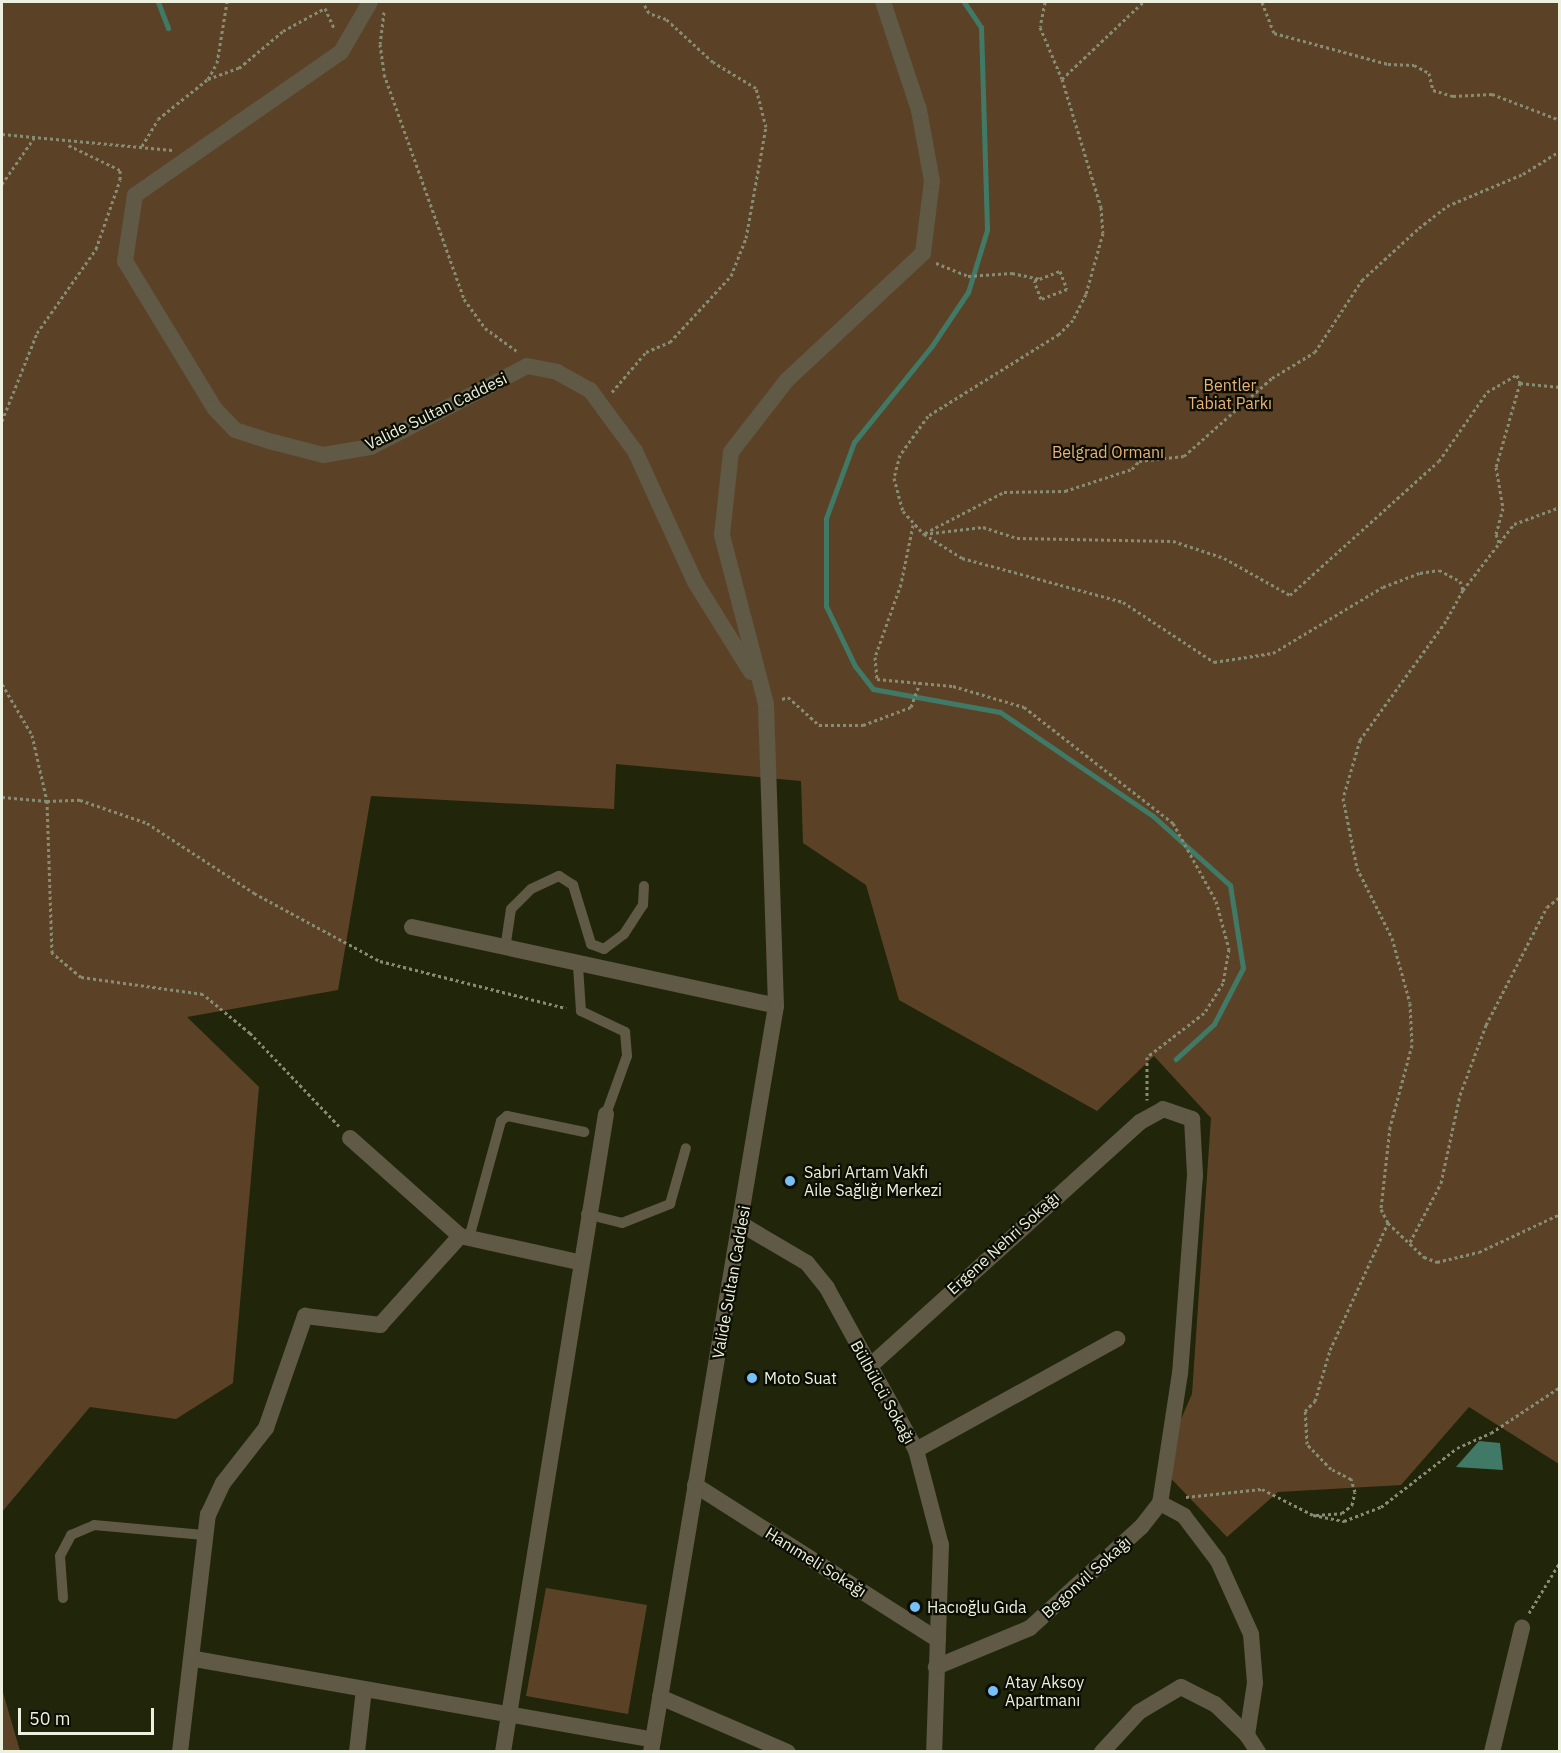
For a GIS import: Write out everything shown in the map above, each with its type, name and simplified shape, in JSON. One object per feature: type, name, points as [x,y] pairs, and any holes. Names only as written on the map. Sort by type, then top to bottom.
[{"type":"street","name":"Valide Sultan Caddesi","points":[[370,2],[341,52],[135,195],[125,261],[215,409],[236,430],[323,455],[371,447],[457,399],[534,368]]},
{"type":"street","points":[[756,680],[722,535],[730,452],[787,380],[922,253],[932,181],[919,110],[883,2]]},
{"type":"street","points":[[534,368],[582,385],[601,404],[635,451],[695,582],[756,680]]},
{"type":"street","name":"Valide Sultan Caddesi","points":[[652,1746],[776,1006],[773,810],[766,704],[756,680]]},
{"type":"street","points":[[412,927],[578,966],[776,1006]]},
{"type":"street","points":[[1146,1119],[1163,1109],[1192,1119],[1195,1141],[1180,1373],[1160,1503],[1184,1516],[1218,1561],[1251,1634],[1255,1683],[1247,1736]]},
{"type":"street","points":[[503,1752],[579,1307],[578,1262],[606,1114]]},
{"type":"street","name":"Ergene Nehri Sokağı","points":[[868,1367],[1146,1119]]},
{"type":"street","points":[[350,1138],[465,1237],[578,1262]]},
{"type":"street","name":"Bülbülcü Sokağı","points":[[741,1224],[807,1263],[827,1288],[868,1367],[916,1450],[941,1545],[934,1752]]},
{"type":"street","points":[[180,1752],[195,1659],[204,1535],[224,1484],[266,1428],[305,1316],[380,1325],[465,1237]]},
{"type":"street","points":[[916,1450],[1117,1339]]},
{"type":"street","name":"Hanımeli Sokağı","points":[[695,1485],[938,1640]]},
{"type":"street","name":"Begonvil Sokağı","points":[[936,1667],[1030,1628],[1141,1527],[1160,1503]]},
{"type":"street","points":[[1492,1752],[1522,1628]]},
{"type":"street","points":[[195,1659],[508,1715],[652,1746]]},
{"type":"street","points":[[1102,1752],[1139,1712],[1181,1688],[1215,1704],[1247,1736],[1258,1752]]},
{"type":"street","points":[[357,1752],[364,1689]]},
{"type":"street","points":[[660,1697],[788,1752]]},
{"type":"lane","points":[[505,949],[511,909],[531,889],[559,876],[573,885],[591,944],[604,949]]},
{"type":"lane","points":[[604,949],[624,934],[643,905],[644,886]]},
{"type":"lane","points":[[603,971],[604,949]]},
{"type":"lane","points":[[578,966],[581,1011],[626,1032],[627,1056],[606,1114]]},
{"type":"lane","points":[[465,1237],[501,1121],[507,1116],[584,1132]]},
{"type":"lane","points":[[586,1214],[622,1223],[670,1204],[686,1148]]},
{"type":"lane","points":[[63,1598],[60,1556],[71,1535],[94,1525],[204,1535]]},
{"type":"path","points":[[208,79],[217,63],[227,2]]},
{"type":"path","points":[[379,2],[386,16],[380,44],[384,74],[464,299],[485,328],[534,368]]},
{"type":"path","points":[[601,404],[646,352],[682,331],[730,276],[746,238],[766,127],[756,88],[713,62],[666,20],[649,14],[644,2]]},
{"type":"path","points":[[1045,2],[1040,27],[1062,79],[1101,207],[1103,233],[1086,294],[1073,320],[1059,334],[928,416],[900,455],[894,478],[903,512],[924,534],[962,558],[1123,602],[1214,662],[1273,653],[1383,586],[1420,573],[1439,570],[1460,580],[1463,590]]},
{"type":"path","points":[[1062,79],[1143,2]]},
{"type":"path","points":[[1262,2],[1274,33],[1388,64],[1414,64],[1429,73],[1433,90],[1453,96],[1492,93],[1560,120]]},
{"type":"path","points":[[142,146],[159,119],[208,79],[239,68],[283,31],[325,8],[341,52]]},
{"type":"path","points":[[2,134],[66,144],[166,147],[185,160]]},
{"type":"path","points":[[2,184],[34,138]]},
{"type":"path","points":[[2,421],[37,333],[96,249],[120,180],[120,170],[66,144]]},
{"type":"path","points":[[924,534],[1004,492],[1065,491],[1132,469],[1139,461],[1184,456],[1272,378],[1315,352],[1362,280],[1419,228],[1447,206],[1523,174],[1560,151]]},
{"type":"path","points":[[954,268],[983,278],[1012,273],[1041,279],[1060,271],[1067,289],[1041,299],[1034,281],[1041,279]]},
{"type":"path","points":[[924,534],[983,527],[1017,538],[1173,541],[1224,558],[1290,596],[1439,461],[1499,380],[1517,375],[1520,383],[1496,467],[1503,508],[1496,534],[1500,545]]},
{"type":"path","points":[[1520,383],[1560,387]]},
{"type":"path","points":[[1313,1515],[1342,1513],[1352,1505],[1351,1479],[1331,1469],[1307,1444],[1305,1411],[1315,1401],[1353,1293],[1388,1223],[1381,1188],[1412,1046],[1410,1003],[1392,938],[1372,909],[1354,859],[1343,798],[1359,741],[1463,590],[1514,524],[1560,507]]},
{"type":"path","points":[[913,524],[901,584],[875,657],[877,680],[920,682],[1024,707],[1149,800],[1173,823],[1195,858],[1229,949],[1223,983],[1204,1013],[1147,1057],[1144,1086],[1146,1119]]},
{"type":"path","points":[[766,704],[788,697],[819,725],[863,725],[911,707],[920,682]]},
{"type":"path","points":[[2,684],[32,735],[47,801],[52,952],[81,977],[203,994],[250,1033],[350,1138]]},
{"type":"path","points":[[2,796],[47,801],[80,800],[147,823],[254,893],[380,961],[581,1011]]},
{"type":"path","points":[[1410,1242],[1441,1183],[1460,1095],[1486,1025],[1547,908],[1560,897]]},
{"type":"path","points":[[1388,1223],[1424,1257],[1457,1260],[1560,1214]]},
{"type":"path","points":[[1160,1503],[1234,1488],[1262,1489],[1313,1515],[1344,1521],[1381,1507],[1457,1448],[1491,1433],[1560,1387]]},
{"type":"path","points":[[1522,1628],[1560,1562]]},
{"type":"green space","name":"Belgrad Ormanı","points":[[2,2],[1559,2],[1559,1464],[1469,1407],[1401,1485],[1278,1492],[1227,1537],[1160,1467],[1192,1394],[1211,1118],[1154,1056],[1097,1111],[899,1000],[866,885],[803,843],[801,781],[616,764],[614,809],[371,796],[338,990],[187,1017],[259,1087],[233,1383],[176,1419],[90,1407],[2,1512]]},
{"type":"green space","points":[[546,1588],[647,1605],[628,1714],[526,1696]]},
{"type":"green space","points":[[2,1689],[20,1751],[2,1751]]},
{"type":"shaded area","points":[[1479,1441],[1500,1443],[1503,1470],[1456,1467]]},
{"type":"waterway","points":[[158,2],[168,28]]},
{"type":"waterway","points":[[964,2],[981,27],[987,230],[968,292],[931,347],[854,442],[826,518],[826,606],[855,666],[873,689],[1000,712],[1153,816],[1230,885],[1243,968],[1214,1024],[1176,1059]]},
{"type":"place","name":"Sabri Artam Vakfı Aile Sağlığı Merkezi","points":[[790,1181]]},
{"type":"place","name":"Moto Suat","points":[[752,1378]]},
{"type":"place","name":"Hacıoğlu Gıda","points":[[915,1607]]},
{"type":"place","name":"Atay Aksoy Apartmanı","points":[[993,1691]]},
{"type":"park label","name":"Bentler Tabiat Parkı","points":[[1230,394]]}]
